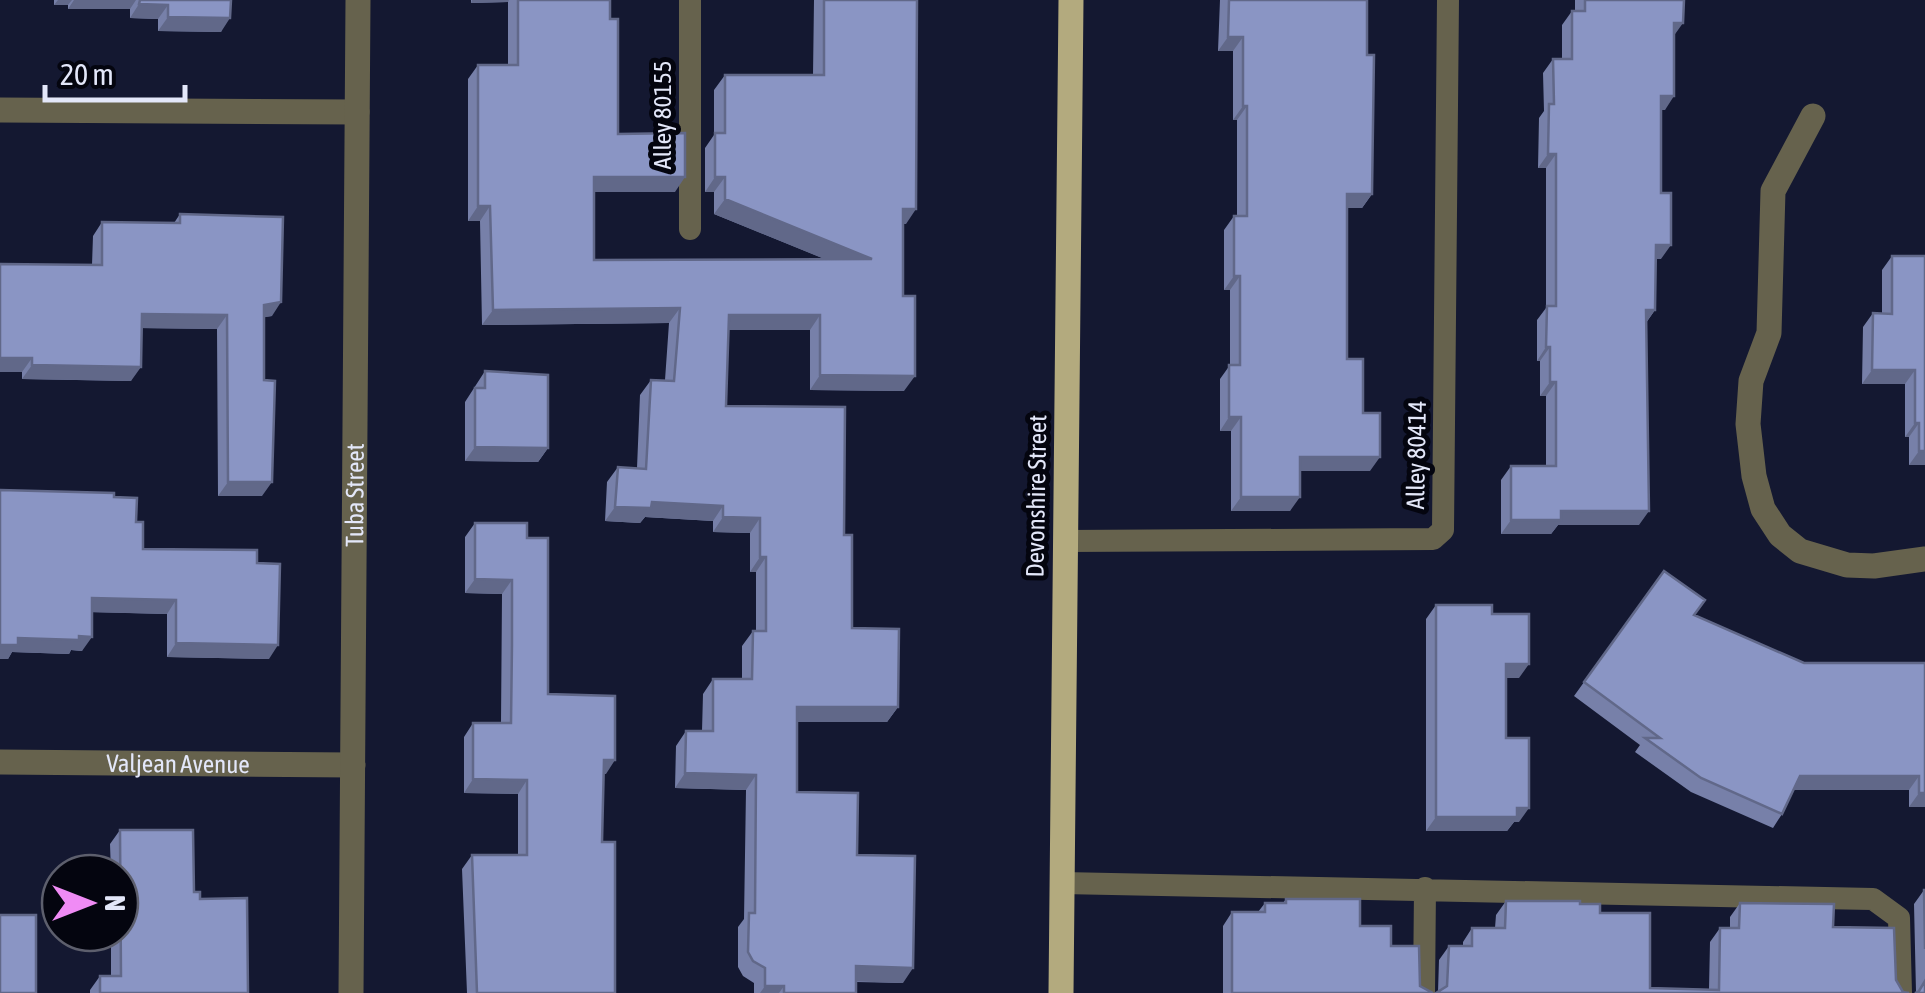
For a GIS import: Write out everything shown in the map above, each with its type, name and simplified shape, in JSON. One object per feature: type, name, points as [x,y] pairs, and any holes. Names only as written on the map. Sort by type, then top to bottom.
[{"type":"main road","name":"Devonshire Street","points":[[1062,993],[1071,0]]},
{"type":"street","name":"Tuba Street","points":[[351,993],[358,0]]},
{"type":"street","points":[[0,110],[357,112]]},
{"type":"street","points":[[1813,116],[1773,191],[1769,333],[1751,381],[1748,424],[1754,476],[1763,508],[1780,535],[1800,552],[1847,565],[1874,566],[1925,559]]},
{"type":"street","name":"Valjean Avenue","points":[[0,762],[353,765]]},
{"type":"lane","name":"Alley 80155","points":[[690,0],[690,229]]},
{"type":"lane","name":"Alley 80414","points":[[1065,540],[1433,539],[1442,530],[1448,0]]},
{"type":"lane","points":[[1062,883],[1873,899],[1899,918],[1902,993]]},
{"type":"lane","points":[[1424,993],[1425,888]]},
{"type":"building","points":[[140,0],[231,0],[230,18],[168,17],[168,5],[139,4]]},
{"type":"building","points":[[518,0],[610,0],[610,19],[618,19],[618,134],[685,133],[685,177],[594,177],[594,260],[872,259],[725,199],[725,177],[715,177],[715,133],[725,133],[725,75],[824,75],[824,0],[917,0],[916,209],[903,209],[903,296],[915,296],[915,376],[820,375],[820,315],[729,315],[726,406],[845,407],[844,535],[852,535],[852,628],[899,629],[898,707],[797,707],[797,792],[858,793],[857,855],[915,856],[913,968],[856,966],[856,993],[784,993],[784,986],[765,986],[765,968],[753,961],[748,952],[749,913],[755,913],[756,775],[685,773],[686,731],[713,731],[713,679],[752,679],[753,631],[766,631],[766,557],[760,557],[760,518],[723,517],[723,506],[652,502],[651,508],[615,507],[618,467],[646,469],[651,380],[674,381],[680,308],[493,310],[490,206],[478,206],[478,65],[518,65]]},
{"type":"building","points":[[1229,0],[1367,0],[1367,55],[1374,55],[1372,194],[1347,194],[1347,359],[1363,359],[1363,413],[1380,413],[1380,457],[1300,457],[1300,497],[1241,497],[1241,417],[1229,417],[1229,365],[1240,365],[1240,276],[1234,276],[1234,216],[1247,216],[1247,106],[1243,106],[1243,37],[1228,37]]},
{"type":"building","points":[[1585,0],[1684,0],[1683,23],[1674,23],[1674,96],[1661,96],[1661,193],[1671,193],[1671,245],[1656,245],[1655,310],[1646,310],[1649,511],[1561,511],[1561,520],[1511,520],[1511,466],[1556,466],[1556,382],[1550,382],[1550,347],[1546,347],[1547,306],[1556,306],[1556,154],[1548,154],[1549,104],[1554,104],[1553,59],[1572,59],[1572,11],[1585,11]]},
{"type":"building","points":[[180,214],[283,217],[281,302],[264,305],[264,380],[275,381],[272,482],[228,482],[227,315],[142,314],[141,367],[32,365],[32,358],[0,358],[0,264],[102,265],[102,222],[180,223]]},
{"type":"building","points":[[1892,256],[1925,256],[1925,451],[1919,451],[1919,423],[1915,423],[1915,370],[1872,370],[1873,313],[1892,314]]},
{"type":"building","points":[[485,371],[548,375],[548,448],[475,447],[475,388],[485,388]]},
{"type":"building","points":[[0,490],[114,493],[114,497],[137,498],[136,522],[143,522],[143,549],[257,550],[257,563],[280,564],[278,645],[176,643],[176,600],[92,598],[92,637],[18,638],[18,645],[0,645]]},
{"type":"building","points":[[475,523],[527,523],[527,538],[548,538],[548,694],[615,696],[615,760],[604,760],[602,842],[615,842],[615,993],[477,993],[472,855],[527,855],[527,780],[473,779],[473,723],[511,723],[512,644],[512,580],[475,579]]},
{"type":"building","points":[[1664,571],[1705,600],[1694,615],[1804,663],[1925,663],[1925,793],[1919,793],[1919,776],[1800,776],[1782,814],[1701,778],[1645,738],[1660,738],[1584,682]]},
{"type":"building","points":[[1436,605],[1492,605],[1492,614],[1529,614],[1529,664],[1506,664],[1506,738],[1529,738],[1529,808],[1517,808],[1517,817],[1436,817]]},
{"type":"building","points":[[120,830],[193,830],[194,892],[200,892],[200,899],[247,898],[248,993],[100,993],[100,976],[121,976],[121,953],[140,953],[140,853],[120,853]]},
{"type":"building","points":[[1286,899],[1360,899],[1360,926],[1391,926],[1391,946],[1419,946],[1420,986],[1433,993],[1232,993],[1232,912],[1265,912],[1265,903],[1286,903]]},
{"type":"building","points":[[1506,901],[1580,901],[1600,904],[1600,913],[1650,913],[1650,988],[1719,990],[1720,928],[1739,928],[1740,903],[1834,904],[1833,927],[1894,928],[1896,980],[1903,992],[1909,993],[1436,993],[1447,986],[1449,946],[1472,946],[1472,928],[1505,928]]},
{"type":"building","points":[[0,915],[36,915],[36,993],[0,993]]}]
